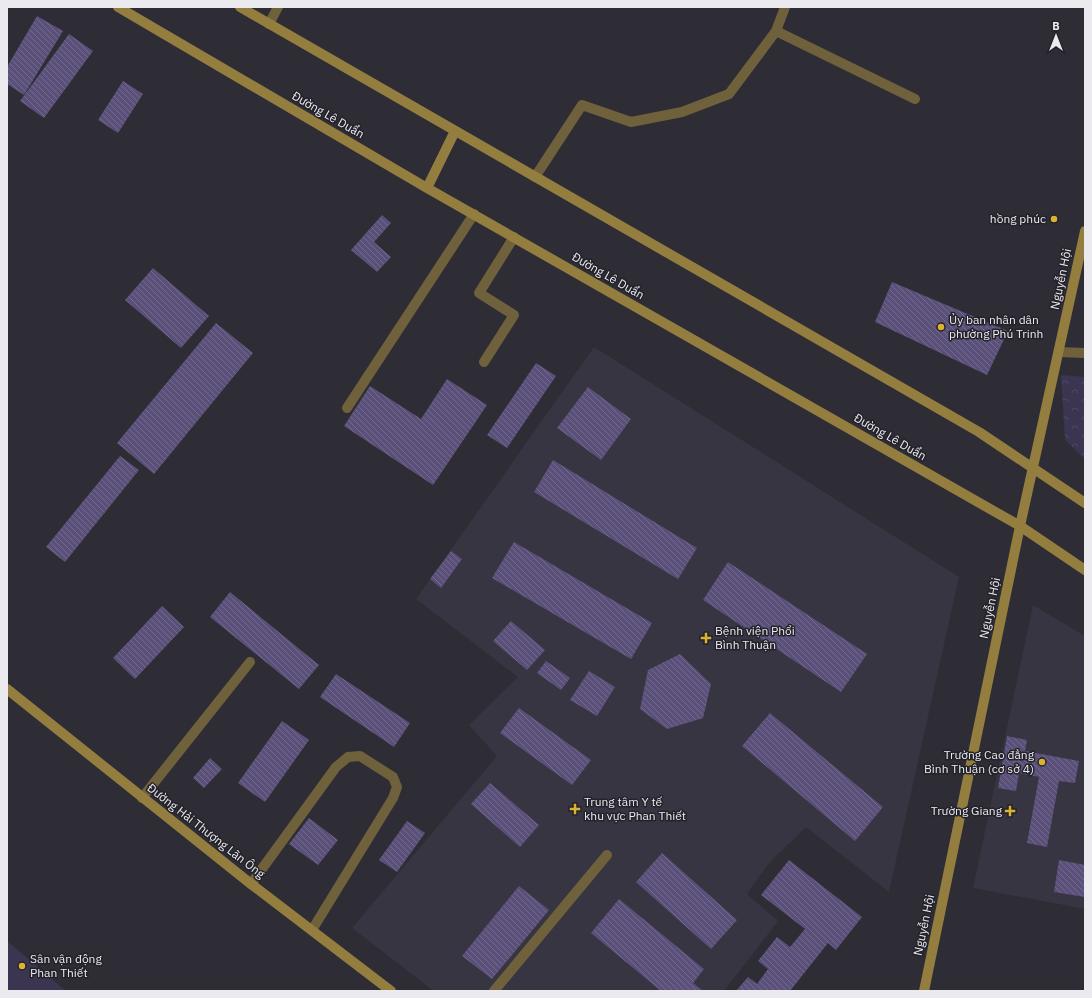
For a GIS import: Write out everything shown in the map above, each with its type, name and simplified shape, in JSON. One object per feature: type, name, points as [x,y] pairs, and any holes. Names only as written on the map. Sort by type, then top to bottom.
[{"type":"main road","name":"Đường Lê Duẩn","points":[[118,7],[427,188],[1020,526],[1085,570]]},
{"type":"main road","points":[[240,7],[979,432],[1085,503]]},
{"type":"main road","points":[[427,188],[455,132]]},
{"type":"main road","name":"Nguyễn Hội","points":[[924,991],[1020,526],[1085,231]]},
{"type":"main road","name":"Đường Hải Thượng Lãn Ông","points":[[7,689],[251,884],[391,991]]},
{"type":"street","points":[[269,24],[278,7]]},
{"type":"street","points":[[534,177],[582,105],[631,122],[682,112],[729,94],[776,31],[785,7]]},
{"type":"street","points":[[776,31],[915,99]]},
{"type":"street","points":[[346,408],[474,214]]},
{"type":"street","points":[[484,362],[514,315],[478,293],[514,237]]},
{"type":"street","points":[[1059,352],[1085,353]]},
{"type":"street","points":[[142,798],[250,662]]},
{"type":"street","points":[[251,884],[336,767],[348,757],[360,756],[393,777],[397,787],[393,798],[312,930]]},
{"type":"street","points":[[494,991],[607,855]]},
{"type":"shaded area","name":"Bệnh viện Phổi Bình Thuận","points":[[594,347],[959,577],[889,892],[806,827],[770,862],[747,894],[778,921],[724,991],[434,991],[352,928],[497,756],[469,725],[518,677],[416,599]]},
{"type":"shaded area","name":"Trường Cao đẳng Bình Thuận (cơ sở 4)","points":[[1033,605],[1085,636],[1085,909],[973,888]]},
{"type":"green space","points":[[1061,375],[1085,377],[1085,459],[1065,440]]},
{"type":"green space","name":"Sân vận động Phan Thiết","points":[[7,941],[66,991],[7,991]]},
{"type":"building","points":[[37,16],[63,31],[24,95],[7,84],[7,67]]},
{"type":"building","points":[[69,34],[93,51],[44,118],[20,101]]},
{"type":"building","points":[[123,81],[143,94],[118,133],[98,120]]},
{"type":"building","points":[[382,215],[391,223],[374,242],[391,257],[377,272],[351,250]]},
{"type":"building","points":[[153,268],[209,316],[181,348],[125,300]]},
{"type":"building","name":"Ủy ban nhân dân phường Phú Trinh","points":[[892,282],[1008,331],[987,375],[875,322]]},
{"type":"building","points":[[216,323],[253,353],[154,474],[117,443]]},
{"type":"building","points":[[536,363],[556,376],[507,448],[487,435]]},
{"type":"building","points":[[447,379],[487,405],[433,485],[344,426],[370,386],[421,419]]},
{"type":"building","points":[[588,387],[631,419],[601,460],[557,428]]},
{"type":"building","points":[[120,456],[139,470],[65,562],[46,547]]},
{"type":"building","points":[[553,460],[697,548],[678,579],[534,492]]},
{"type":"building","points":[[514,542],[652,623],[631,659],[492,578]]},
{"type":"building","points":[[451,551],[462,559],[441,588],[430,579]]},
{"type":"building","points":[[728,562],[867,654],[841,692],[703,600]]},
{"type":"building","points":[[230,592],[319,665],[299,689],[210,617]]},
{"type":"building","points":[[162,606],[184,627],[135,679],[113,658]]},
{"type":"building","points":[[511,621],[545,650],[527,670],[493,641]]},
{"type":"building","points":[[680,654],[711,684],[703,718],[667,729],[640,709],[648,670]]},
{"type":"building","points":[[546,661],[570,678],[561,690],[537,673]]},
{"type":"building","points":[[589,671],[615,687],[597,716],[570,700]]},
{"type":"building","points":[[336,674],[410,723],[394,747],[320,697]]},
{"type":"building","points":[[519,708],[591,760],[572,785],[500,733]]},
{"type":"building","points":[[770,713],[883,807],[855,841],[742,746]]},
{"type":"building","points":[[282,721],[309,740],[265,802],[238,783]]},
{"type":"building","points":[[1007,736],[1027,740],[1025,751],[1079,761],[1075,783],[1059,781],[1047,847],[1027,843],[1039,777],[1019,773],[1016,791],[998,788]]},
{"type":"building","points":[[210,758],[222,769],[204,788],[193,778]]},
{"type":"building","points":[[490,783],[539,825],[520,847],[471,804]]},
{"type":"building","points":[[309,818],[338,840],[318,865],[289,844]]},
{"type":"building","points":[[407,821],[425,833],[397,872],[379,860]]},
{"type":"building","points":[[662,853],[737,920],[711,949],[636,882]]},
{"type":"building","points":[[789,860],[862,917],[836,950],[828,943],[790,991],[736,991],[748,977],[757,984],[768,969],[758,961],[777,937],[790,947],[805,929],[761,895]]},
{"type":"building","points":[[1059,860],[1085,865],[1085,897],[1054,892]]},
{"type":"building","points":[[519,886],[549,910],[492,979],[462,956]]},
{"type":"building","points":[[619,899],[704,969],[693,983],[703,991],[661,991],[591,933]]},
{"type":"place","name":"hồng phúc","points":[[1054,219]]},
{"type":"place","name":"Ủy ban nhân dân phường Phú Trinh","points":[[941,327]]},
{"type":"place","name":"Bệnh viện Phổi Bình Thuận","points":[[706,638]]},
{"type":"place","name":"Trường Cao đẳng Bình Thuận (cơ sở 4)","points":[[1042,762]]},
{"type":"place","name":"Trung tâm Y tế khu vực Phan Thiết","points":[[575,809]]},
{"type":"place","name":"Trường Giang","points":[[1010,811]]},
{"type":"place","name":"Sân vận động Phan Thiết","points":[[22,966]]}]
